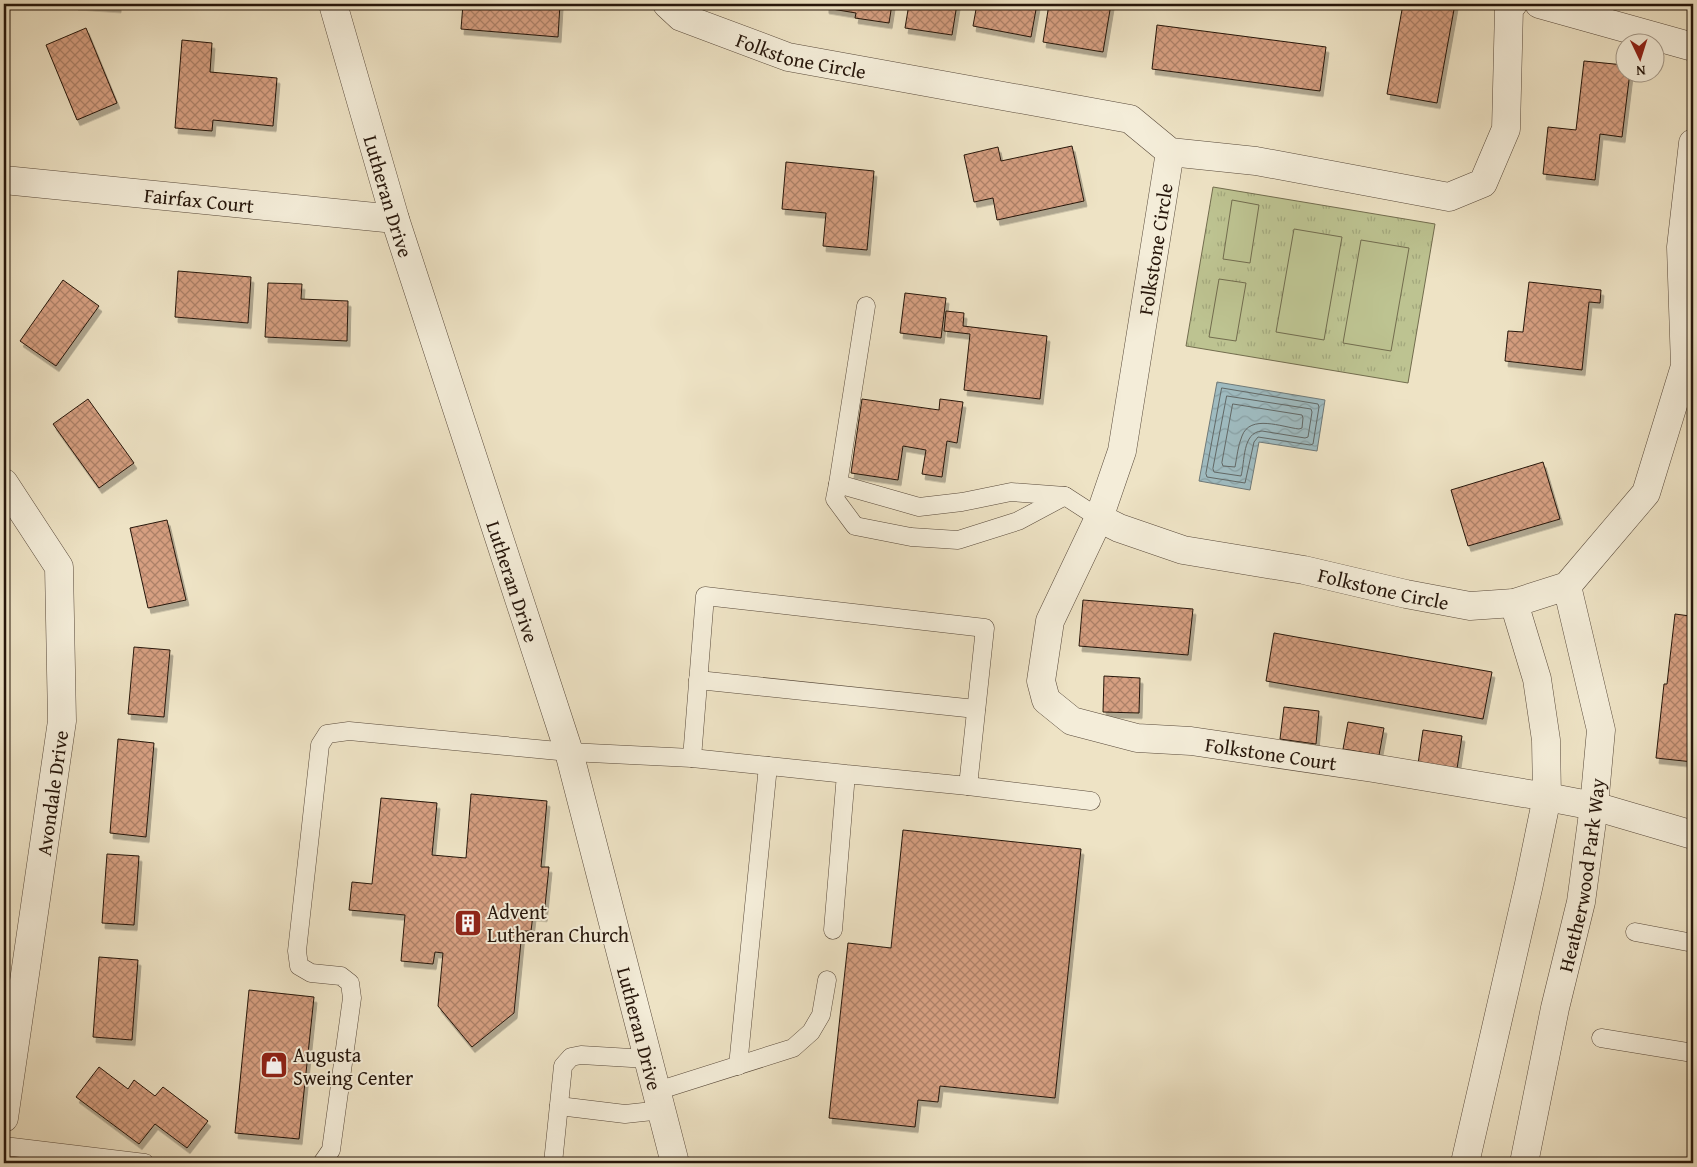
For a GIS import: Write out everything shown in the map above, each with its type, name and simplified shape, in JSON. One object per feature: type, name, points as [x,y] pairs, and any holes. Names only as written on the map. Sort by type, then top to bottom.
[{"type":"street","name":"Lutheran Drive","points":[[333,4],[395,219],[569,752],[676,1163]]},
{"type":"street","name":"Folkstone Circle","points":[[667,4],[681,17],[788,57],[1130,119],[1170,152],[1122,451],[1098,518],[1119,528],[1183,550],[1304,570],[1406,594],[1470,606],[1514,603],[1567,586]]},
{"type":"street","points":[[1170,152],[1256,161],[1449,196],[1483,183],[1506,129],[1509,8],[1513,4]]},
{"type":"street","points":[[1540,4],[1693,48]]},
{"type":"street","points":[[1567,586],[1646,493],[1685,366],[1681,247],[1693,143]]},
{"type":"street","name":"Fairfax Court","points":[[4,180],[395,219]]},
{"type":"street","name":"Avondale Drive","points":[[4,483],[59,567],[62,720],[4,1118]]},
{"type":"street","name":"Folkstone Court","points":[[1098,518],[1050,621],[1041,681],[1046,700],[1072,721],[1137,738],[1191,741],[1246,751],[1373,768],[1547,797],[1594,806],[1693,835]]},
{"type":"street","name":"Heatherwood Park Way","points":[[1524,1163],[1555,1008],[1581,902],[1602,730],[1567,586]]},
{"type":"street","points":[[1465,1163],[1547,797],[1546,740],[1537,679],[1514,603]]},
{"type":"lane","points":[[866,306],[835,499],[855,526],[911,537],[958,540],[1018,521],[1065,496]]},
{"type":"lane","points":[[838,484],[919,507],[962,502],[1011,492],[1065,496],[1098,518]]},
{"type":"lane","points":[[692,758],[705,596],[985,628],[968,786]]},
{"type":"lane","points":[[698,680],[976,709]]},
{"type":"lane","points":[[322,1163],[331,1150],[352,998],[350,983],[341,976],[311,973],[299,966],[297,951],[320,745],[327,734],[350,731],[569,752],[692,758],[968,786],[1092,801]]},
{"type":"lane","points":[[738,1066],[768,766]]},
{"type":"lane","points":[[833,930],[846,774]]},
{"type":"lane","points":[[1635,932],[1693,943]]},
{"type":"lane","points":[[559,1106],[625,1114],[738,1066],[793,1048],[811,1032],[821,1015],[827,980]]},
{"type":"lane","points":[[1602,1038],[1693,1053]]},
{"type":"lane","points":[[553,1163],[563,1066],[571,1057],[581,1055],[648,1059]]},
{"type":"lane","points":[[4,1146],[145,1163]]},
{"type":"green space","points":[[1213,187],[1435,224],[1408,383],[1186,346]]},
{"type":"green space","points":[[1232,200],[1259,205],[1250,263],[1223,259]]},
{"type":"green space","points":[[1294,229],[1342,237],[1324,340],[1276,332]]},
{"type":"green space","points":[[1361,240],[1409,248],[1391,351],[1343,343]]},
{"type":"green space","points":[[1219,279],[1246,283],[1236,341],[1209,337]]},
{"type":"water","points":[[1217,382],[1325,400],[1317,451],[1259,442],[1250,490],[1199,481]]},
{"type":"building","points":[[75,4],[118,4],[118,7]]},
{"type":"building","points":[[463,4],[560,4],[558,37],[461,29]]},
{"type":"building","points":[[826,4],[892,4],[889,23],[855,18],[856,13],[826,8]]},
{"type":"building","points":[[909,4],[957,4],[952,35],[905,28]]},
{"type":"building","points":[[977,4],[1037,4],[1031,37],[973,26]]},
{"type":"building","points":[[1049,4],[1111,4],[1103,52],[1043,42]]},
{"type":"building","points":[[1403,4],[1455,4],[1437,103],[1387,94]]},
{"type":"building","points":[[1157,25],[1326,47],[1320,91],[1152,69]]},
{"type":"building","points":[[86,28],[117,103],[77,120],[46,45]]},
{"type":"building","points":[[182,40],[212,43],[210,72],[277,78],[273,126],[213,120],[212,131],[175,128]]},
{"type":"building","points":[[1584,61],[1614,64],[1614,82],[1629,82],[1622,137],[1600,134],[1595,180],[1543,174],[1548,127],[1576,130]]},
{"type":"building","points":[[1072,146],[1084,201],[997,220],[993,198],[974,202],[964,155],[998,147],[1001,161]]},
{"type":"building","points":[[786,162],[874,171],[867,250],[823,246],[826,213],[782,209]]},
{"type":"building","points":[[178,271],[251,277],[248,323],[175,317]]},
{"type":"building","points":[[63,280],[99,306],[56,366],[20,341]]},
{"type":"building","points":[[1529,282],[1601,290],[1600,303],[1589,302],[1582,370],[1505,361],[1508,331],[1523,332]]},
{"type":"building","points":[[268,283],[302,284],[301,299],[348,301],[347,341],[265,337]]},
{"type":"building","points":[[905,293],[946,298],[941,338],[900,333]]},
{"type":"building","points":[[946,311],[964,313],[963,326],[1047,336],[1040,399],[964,390],[970,334],[944,331]]},
{"type":"building","points":[[88,399],[134,463],[99,488],[53,424]]},
{"type":"building","points":[[862,399],[939,410],[940,399],[963,402],[957,443],[947,441],[942,477],[922,474],[926,450],[903,446],[898,480],[851,473]]},
{"type":"building","points":[[1543,462],[1560,519],[1468,546],[1451,490]]},
{"type":"building","points":[[167,520],[186,600],[148,608],[130,528]]},
{"type":"building","points":[[1692,597],[1693,762],[1656,758],[1664,684],[1667,684],[1675,614],[1690,616]]},
{"type":"building","points":[[1083,600],[1193,609],[1188,655],[1079,646]]},
{"type":"building","points":[[1274,633],[1492,672],[1483,719],[1266,681]]},
{"type":"building","points":[[134,647],[170,650],[164,717],[128,714]]},
{"type":"building","points":[[1104,676],[1140,678],[1139,713],[1103,712]]},
{"type":"building","points":[[1284,707],[1319,711],[1316,744],[1280,739]]},
{"type":"building","points":[[1348,722],[1384,728],[1379,755],[1343,749]]},
{"type":"building","points":[[1423,730],[1462,736],[1457,769],[1418,764]]},
{"type":"building","points":[[118,739],[154,743],[146,837],[110,833]]},
{"type":"building","name":"Advent Lutheran Church","points":[[471,794],[547,801],[541,867],[549,867],[544,916],[533,915],[531,931],[522,931],[514,1013],[472,1047],[438,1006],[443,953],[435,952],[433,964],[401,961],[405,915],[349,910],[352,882],[372,884],[381,798],[437,803],[432,855],[466,858]]},
{"type":"building","points":[[903,830],[1081,849],[1055,1098],[940,1086],[938,1102],[918,1100],[915,1127],[829,1118],[848,943],[891,948]]},
{"type":"building","points":[[107,854],[139,856],[134,925],[102,923]]},
{"type":"building","points":[[99,957],[138,960],[132,1040],[93,1037]]},
{"type":"building","name":"Augusta Sweing Center","points":[[249,990],[314,997],[299,1139],[235,1133]]},
{"type":"building","points":[[99,1067],[128,1089],[134,1080],[155,1096],[163,1087],[208,1121],[187,1148],[155,1124],[139,1144],[76,1097]]},
{"type":"place","name":"Advent Lutheran Church","points":[[468,923]]},
{"type":"place","name":"Augusta Sweing Center","points":[[274,1065]]}]
